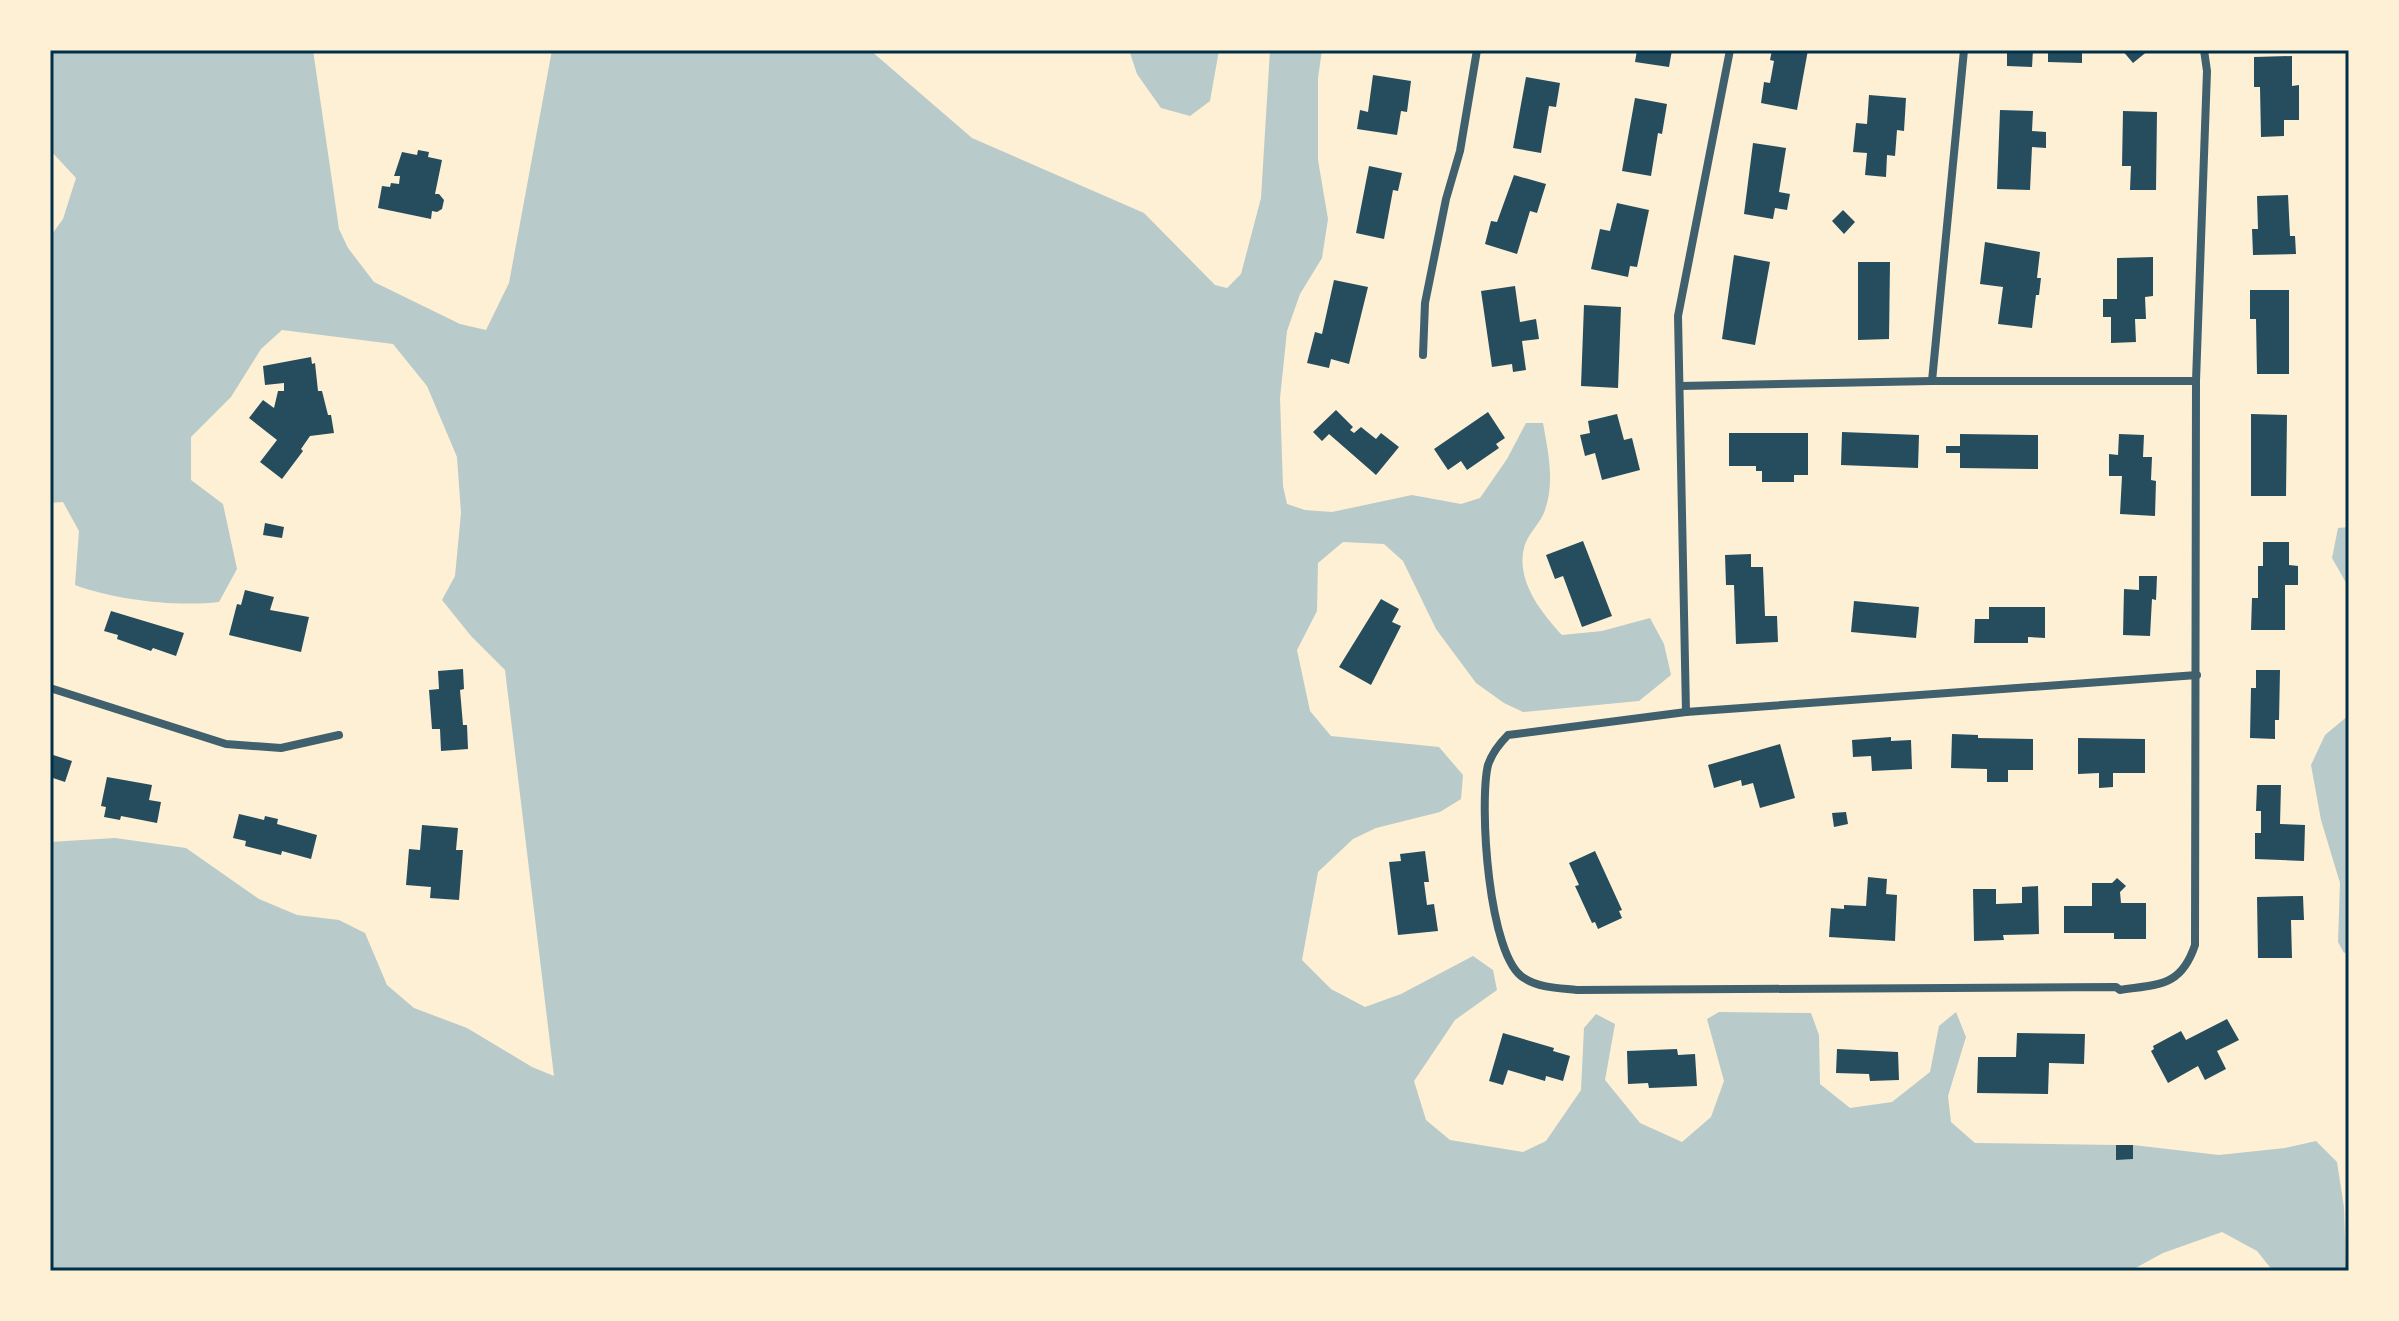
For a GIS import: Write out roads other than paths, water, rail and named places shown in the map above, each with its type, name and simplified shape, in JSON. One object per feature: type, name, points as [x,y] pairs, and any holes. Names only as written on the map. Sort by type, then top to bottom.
[{"type":"street","points":[[1423,355],[1425,303],[1446,199],[1460,151],[1477,50]]},
{"type":"street","points":[[1686,712],[1678,316],[1730,50]]},
{"type":"street","points":[[1932,381],[1964,50]]},
{"type":"street","points":[[2197,675],[1686,712],[1508,735],[1489,763],[1484,788],[1492,904],[1504,949],[1523,978],[1550,988],[1577,990],[2116,987],[2120,990],[2165,982],[2183,972],[2195,945],[2197,675],[2196,381],[2207,71],[2204,50]]},
{"type":"street","points":[[1680,386],[1932,381],[2196,381]]},
{"type":"street","points":[[50,688],[226,744],[281,748],[339,735]]}]
